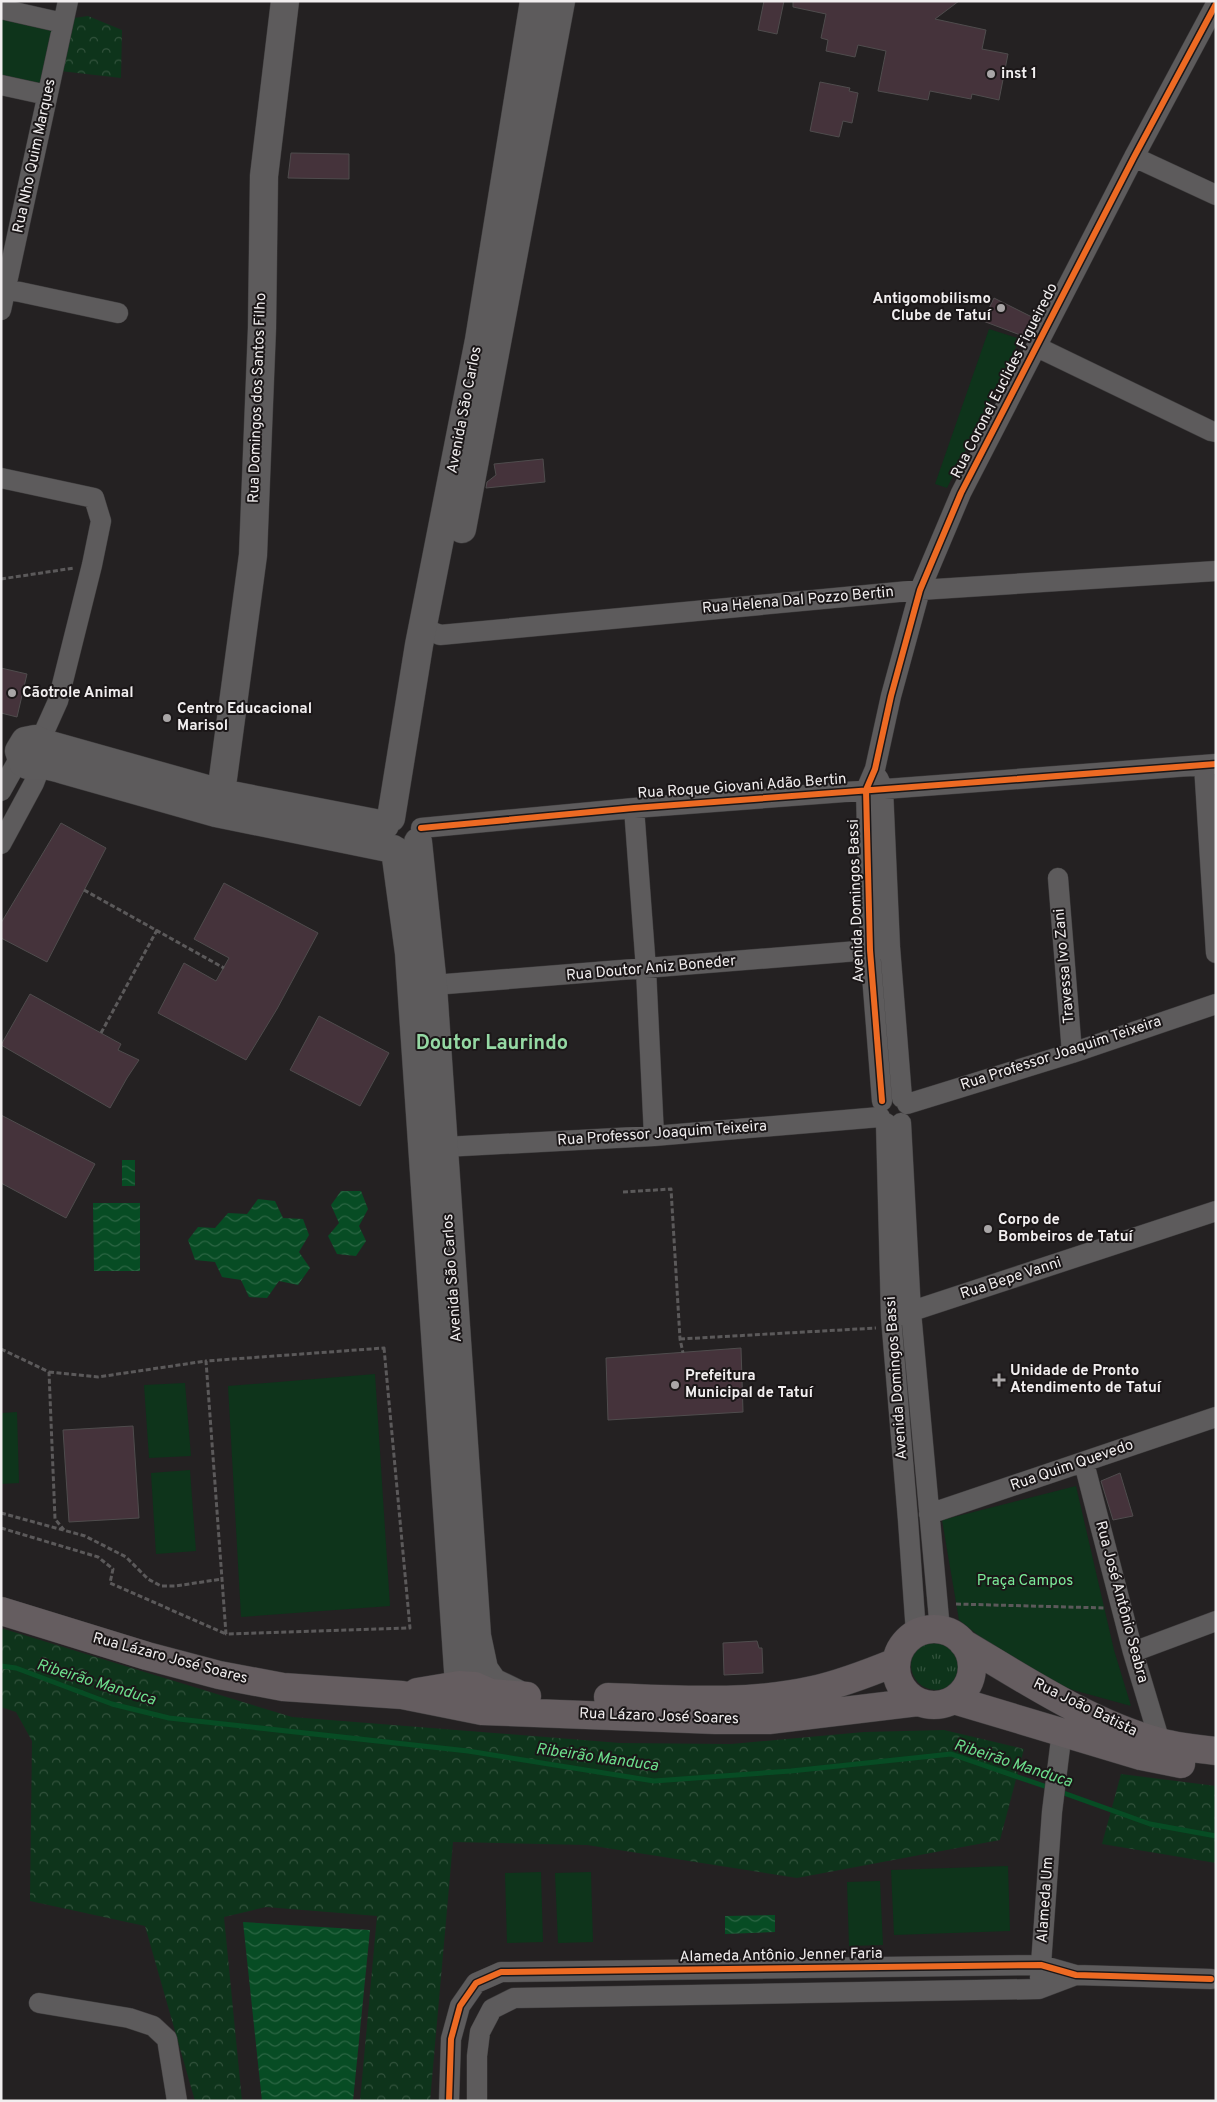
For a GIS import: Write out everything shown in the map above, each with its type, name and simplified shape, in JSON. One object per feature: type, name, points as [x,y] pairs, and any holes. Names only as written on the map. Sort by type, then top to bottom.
[{"type":"main road","name":"Rua Domingos dos Santos Filho","points":[[218,803],[253,555],[262,328],[264,176],[285,1]]},
{"type":"main road","name":"Avenida São Carlos","points":[[518,1694],[493,1682],[484,1669],[477,1636],[444,1147],[422,986],[409,953],[402,833],[432,632],[534,1]]},
{"type":"main road","name":"Avenida São Carlos","points":[[432,632],[479,442],[560,1]]},
{"type":"main road","points":[[25,748],[218,803],[402,833]]},
{"type":"main road","name":"Avenida São Carlos","points":[[422,986],[459,1685],[470,1704],[482,1711]]},
{"type":"main road","name":"Rua Lázaro José Soares","points":[[1,1611],[147,1656],[219,1675],[283,1686],[402,1695],[482,1711],[715,1720],[769,1720],[918,1702]]},
{"type":"main road","points":[[939,1627],[970,1654],[971,1673],[970,1680],[964,1691],[954,1700],[942,1705],[929,1705],[918,1702],[900,1686],[896,1674],[896,1662],[903,1646],[939,1627]]},
{"type":"main road","name":"Rua João Batista","points":[[939,1627],[1045,1691],[1125,1730],[1160,1742],[1216,1751]]},
{"type":"main road","name":"Rua Lázaro José Soares","points":[[402,1695],[459,1685],[474,1686],[491,1693],[700,1699],[762,1697],[812,1690],[856,1678],[896,1662]]},
{"type":"main road","points":[[1045,1691],[1062,1731]]},
{"type":"main road","points":[[954,1700],[1141,1756],[1173,1764],[1216,1768]]},
{"type":"street","name":"Rua Nho Quim Marques","points":[[1,310],[68,1]]},
{"type":"street","name":"Rua Coronel Euclides Figueiredo","points":[[874,790],[875,769],[891,696],[920,590],[961,494],[1134,157],[1216,4]]},
{"type":"street","points":[[1,9],[64,23]]},
{"type":"street","points":[[1,85],[47,95]]},
{"type":"street","points":[[1134,157],[1216,195]]},
{"type":"street","points":[[6,289],[118,313]]},
{"type":"street","points":[[1037,347],[1210,431],[1216,432]]},
{"type":"street","points":[[1,478],[94,498],[101,521],[58,701],[25,748],[1,790]]},
{"type":"street","name":"Rua Helena Dal Pozzo Bertin","points":[[432,632],[920,590],[1216,571]]},
{"type":"street","points":[[1,844],[34,783],[25,748]]},
{"type":"street","points":[[1210,765],[1216,953]]},
{"type":"street","name":"Rua Roque Giovani Adão Bertin","points":[[402,833],[634,808],[1210,765]]},
{"type":"street","name":"Avenida Domingos Bassi","points":[[874,790],[880,949],[939,1627]]},
{"type":"street","points":[[634,808],[646,969],[654,1136]]},
{"type":"street","name":"Travessa Ivo Zani","points":[[1058,878],[1072,1053]]},
{"type":"street","name":"Rua Doutor Aniz Boneder","points":[[422,986],[880,949]]},
{"type":"street","name":"Rua Professor Joaquim Teixeira","points":[[444,1147],[654,1136],[893,1111],[1216,1004]]},
{"type":"street","name":"Avenida Domingos Bassi","points":[[893,1111],[891,1322],[908,1520],[939,1627]]},
{"type":"street","name":"Rua Bepe Vanni","points":[[891,1322],[911,1312],[1216,1211]]},
{"type":"street","name":"Rua Quim Quevedo","points":[[929,1514],[1216,1417]]},
{"type":"street","name":"Rua José Antônio Seabra","points":[[1084,1463],[1133,1652],[1160,1742]]},
{"type":"street","points":[[1133,1652],[1216,1621]]},
{"type":"street","name":"Alameda Um","points":[[1039,1989],[1052,1812],[1062,1731]]},
{"type":"street","name":"Alameda Antônio Jenner Faria","points":[[449,2101],[451,2040],[460,2006],[476,1983],[501,1972],[1041,1964],[1076,1975],[1211,1979]]},
{"type":"street","name":"Alameda Antônio Jenner Faria","points":[[477,2101],[477,2056],[480,2032],[492,2009],[514,1998],[1039,1989],[1076,1975]]},
{"type":"street","points":[[39,2003],[129,2018],[153,2026],[167,2039],[177,2101]]},
{"type":"path","points":[[1,579],[92,565]]},
{"type":"path","points":[[84,890],[224,968]]},
{"type":"path","points":[[101,1033],[157,930]]},
{"type":"path","points":[[623,1192],[671,1189],[680,1339],[683,1353]]},
{"type":"path","points":[[680,1339],[891,1322]]},
{"type":"path","points":[[1,1349],[48,1372],[98,1377],[206,1361],[384,1348],[410,1628],[226,1634],[110,1583],[113,1569],[98,1557],[1,1528]]},
{"type":"path","points":[[206,1361],[226,1634]]},
{"type":"path","points":[[48,1372],[55,1519],[64,1530]]},
{"type":"path","points":[[1,1513],[85,1536],[126,1557],[148,1580],[161,1586],[176,1586],[222,1579]]},
{"type":"path","points":[[939,1627],[1123,1608]]},
{"type":"green space","points":[[1,11],[61,24],[43,93],[1,83]]},
{"type":"green space","points":[[88,16],[122,30],[121,78],[60,71],[74,18]]},
{"type":"green space","points":[[989,329],[1020,339],[947,488],[935,484]]},
{"type":"green space","points":[[375,1374],[390,1606],[241,1617],[228,1386]]},
{"type":"green space","points":[[185,1383],[191,1456],[149,1458],[144,1385]]},
{"type":"green space","points":[[17,1412],[19,1483],[1,1484],[1,1413]]},
{"type":"green space","points":[[190,1470],[196,1551],[156,1554],[151,1473]]},
{"type":"green space","name":"Praça Campos","points":[[1076,1486],[1114,1650],[1131,1706],[1073,1690],[1023,1671],[959,1620],[942,1520]]},
{"type":"green space","points":[[1,1628],[292,1717],[620,1743],[731,1744],[864,1732],[944,1730],[1024,1749],[1000,1840],[797,1878],[587,1845],[453,1842],[430,2101],[360,2101],[377,1916],[266,1907],[224,1917],[242,2101],[195,2101],[145,1926],[30,1901],[32,1741],[16,1712],[1,1707]]},
{"type":"green space","points":[[941,1640],[954,1647],[960,1655],[960,1675],[954,1683],[946,1689],[931,1690],[918,1683],[912,1675],[911,1660],[918,1647],[926,1641]]},
{"type":"green space","points":[[1121,1774],[1216,1786],[1216,1863],[1102,1844]]},
{"type":"green space","points":[[1008,1866],[1010,1931],[894,1935],[891,1870]]},
{"type":"green space","points":[[541,1872],[543,1942],[507,1943],[505,1873]]},
{"type":"green space","points":[[591,1872],[593,1942],[558,1943],[555,1873]]},
{"type":"green space","points":[[880,1881],[883,1945],[849,1946],[847,1882]]},
{"type":"water","points":[[122,1160],[135,1160],[135,1186],[122,1186]]},
{"type":"water","points":[[341,1191],[361,1191],[368,1209],[359,1226],[366,1241],[356,1256],[337,1254],[328,1236],[339,1223],[331,1205]]},
{"type":"water","points":[[258,1199],[275,1201],[283,1218],[303,1219],[309,1235],[299,1252],[310,1268],[298,1285],[279,1281],[267,1298],[249,1297],[241,1280],[222,1277],[215,1262],[195,1260],[188,1240],[198,1227],[215,1228],[228,1213],[247,1214]]},
{"type":"water","points":[[93,1203],[140,1203],[140,1271],[94,1271]]},
{"type":"water","points":[[775,1915],[775,1932],[725,1934],[725,1916]]},
{"type":"water","points":[[243,1922],[370,1930],[353,2101],[262,2101]]},
{"type":"building","points":[[764,1],[784,1],[777,34],[758,30]]},
{"type":"building","points":[[793,1],[959,1],[935,19],[986,30],[982,49],[1008,54],[999,100],[972,94],[971,99],[930,91],[928,100],[878,91],[886,51],[858,45],[855,57],[826,51],[828,40],[821,38],[826,14],[793,7]]},
{"type":"building","points":[[820,82],[850,88],[849,91],[858,93],[852,123],[843,121],[839,137],[810,131]]},
{"type":"building","points":[[291,153],[349,154],[349,179],[288,178]]},
{"type":"building","name":"Antigomobilismo Clube de Tatuí","points":[[994,298],[1032,317],[1023,336],[983,321]]},
{"type":"building","points":[[543,459],[545,482],[486,488],[487,482],[496,475],[494,464]]},
{"type":"building","name":"Cãotrole Animal","points":[[1,668],[27,674],[17,717],[1,713]]},
{"type":"building","points":[[61,823],[106,848],[47,962],[1,938],[1,923]]},
{"type":"building","points":[[224,883],[318,933],[277,1009],[246,1060],[158,1013],[184,963],[216,981],[229,958],[194,939]]},
{"type":"building","points":[[30,994],[121,1044],[118,1050],[139,1060],[110,1108],[1,1045]]},
{"type":"building","points":[[319,1016],[389,1053],[360,1106],[290,1070]]},
{"type":"building","points":[[1,1115],[95,1164],[66,1218],[1,1183]]},
{"type":"building","name":"Prefeitura Municipal de Tatuí","points":[[741,1348],[743,1412],[608,1420],[606,1358]]},
{"type":"building","points":[[133,1426],[139,1518],[69,1522],[63,1430]]},
{"type":"building","points":[[1120,1473],[1133,1516],[1113,1520],[1101,1481]]},
{"type":"building","points":[[757,1641],[759,1648],[762,1648],[763,1673],[724,1675],[723,1643]]},
{"type":"waterway","name":"Ribeirão Manduca","points":[[1,1666],[16,1668],[112,1704],[169,1718],[468,1751],[654,1781],[791,1771],[951,1754],[1050,1788]]},
{"type":"waterway","name":"Ribeirão Manduca","points":[[1058,1791],[1150,1824],[1216,1836]]},
{"type":"cycle path","points":[[882,1101],[870,950],[866,790],[875,769],[891,696],[920,590],[961,493],[1134,157],[1216,4]]},
{"type":"cycle path","points":[[421,828],[634,808],[1216,764]]},
{"type":"cycle path","points":[[449,2101],[451,2039],[460,2006],[476,1983],[501,1972],[1041,1965],[1076,1975],[1211,1979]]},
{"type":"place","name":"inst 1","points":[[991,74]]},
{"type":"place","name":"Antigomobilismo Clube de Tatuí","points":[[1001,308]]},
{"type":"place","name":"Cãotrole Animal","points":[[12,693]]},
{"type":"place","name":"Centro Educacional Marisol","points":[[167,718]]},
{"type":"place","name":"Corpo de Bombeiros de Tatuí","points":[[988,1229]]},
{"type":"place","name":"Unidade de Pronto Atendimento de Tatuí","points":[[999,1380]]},
{"type":"place","name":"Prefeitura Municipal de Tatuí","points":[[675,1385]]},
{"type":"district","name":"Doutor Laurindo","points":[[492,1044]]}]
